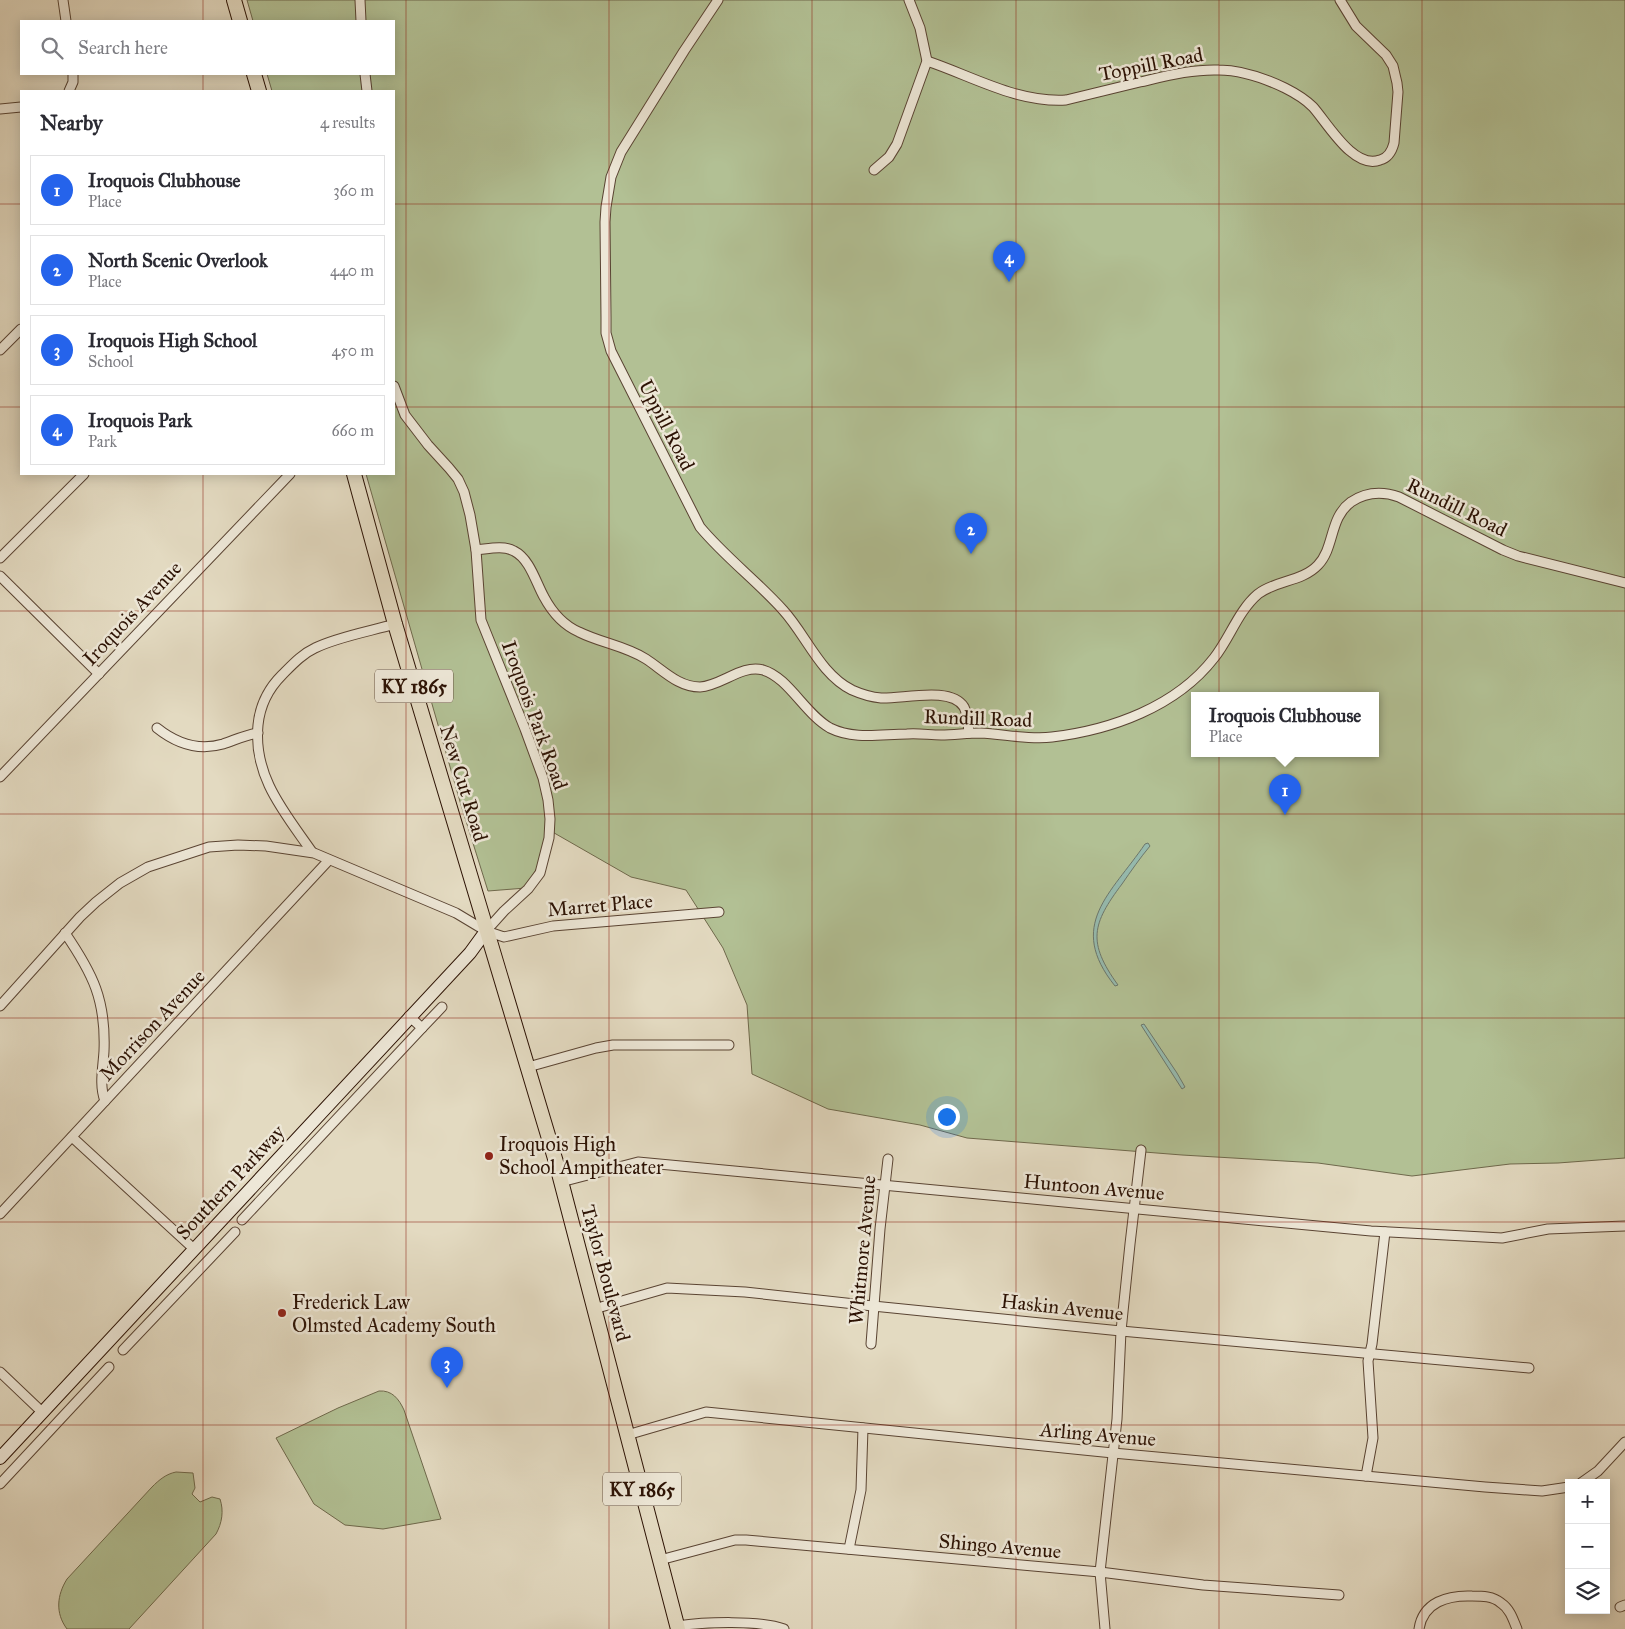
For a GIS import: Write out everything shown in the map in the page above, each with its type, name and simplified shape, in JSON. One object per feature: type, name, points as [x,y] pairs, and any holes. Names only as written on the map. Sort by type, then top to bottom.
[{"type":"main road","points":[[234,0],[240,20]]},
{"type":"main road","points":[[254,75],[259,90]]},
{"type":"main road","name":"New Cut Road","points":[[354,475],[395,624],[466,858],[486,931]]},
{"type":"main road","name":"Southern Parkway","points":[[0,1458],[409,1016],[470,953],[486,931]]},
{"type":"main road","name":"Taylor Boulevard","points":[[486,931],[561,1182],[678,1628]]},
{"type":"street","points":[[63,0],[66,20]]},
{"type":"street","points":[[360,0],[360,20]]},
{"type":"street","name":"Uppill Road","points":[[718,0],[641,117],[621,152],[611,177],[605,222],[606,333],[611,351],[700,527],[783,610],[834,677],[848,688],[869,696],[881,698],[944,695],[954,698],[965,709],[969,733]]},
{"type":"street","points":[[874,170],[889,157],[897,144],[927,61],[920,28],[909,0]]},
{"type":"street","name":"Toppill Road","points":[[927,61],[985,84],[1021,95],[1055,101],[1194,70],[1220,70],[1246,74],[1271,82],[1295,94],[1311,106],[1352,154],[1365,161],[1379,161],[1388,156],[1394,144],[1398,92],[1395,73],[1386,55],[1356,26],[1340,0]]},
{"type":"street","points":[[69,90],[73,82],[72,75]]},
{"type":"street","points":[[365,75],[367,90]]},
{"type":"street","points":[[0,109],[20,107]]},
{"type":"street","points":[[0,350],[20,330]]},
{"type":"street","points":[[395,389],[405,415],[461,484],[470,515],[476,550]]},
{"type":"street","points":[[0,558],[83,475]]},
{"type":"street","name":"Iroquois Avenue","points":[[0,776],[289,475]]},
{"type":"street","name":"Rundill Road","points":[[476,550],[505,548],[514,551],[526,562],[554,614],[568,626],[586,636],[634,652],[671,678],[692,686],[706,686],[749,670],[763,670],[777,677],[828,727],[845,733],[864,735],[969,733],[1048,738],[1092,730],[1122,721],[1149,709],[1174,694],[1195,678],[1214,658],[1248,604],[1257,595],[1270,587],[1308,574],[1317,567],[1325,555],[1338,516],[1352,501],[1369,494],[1383,493],[1399,497],[1518,556],[1625,583]]},
{"type":"street","name":"Iroquois Park Road","points":[[476,550],[481,620],[543,778],[550,819],[547,850],[537,878],[486,931]]},
{"type":"street","points":[[0,576],[99,674]]},
{"type":"street","points":[[312,852],[271,790],[263,771],[258,755],[260,713],[269,690],[298,659],[323,644],[395,624]]},
{"type":"street","points":[[156,728],[178,742],[204,747],[212,747],[245,735],[258,733]]},
{"type":"street","name":"Marret Place","points":[[0,1006],[65,933],[96,902],[120,883],[148,867],[209,847],[238,845],[289,848],[312,852],[456,913],[486,931],[504,937],[553,926],[719,912]]},
{"type":"street","name":"Morrison Avenue","points":[[0,1214],[329,860]]},
{"type":"street","points":[[65,933],[84,961],[99,998],[104,1026],[101,1088],[105,1101]]},
{"type":"street","points":[[242,1220],[442,1007]]},
{"type":"street","points":[[409,1016],[422,1028]]},
{"type":"street","points":[[528,1067],[613,1045],[729,1045]]},
{"type":"street","points":[[72,1137],[194,1249]]},
{"type":"street","points":[[1105,1629],[1100,1572],[1113,1453],[1121,1331],[1141,1150]]},
{"type":"street","name":"Whitmore Avenue","points":[[871,1344],[888,1159]]},
{"type":"street","name":"Huntoon Avenue","points":[[561,1182],[638,1162],[1385,1232],[1502,1238],[1548,1229],[1625,1226]]},
{"type":"street","points":[[246,1193],[259,1204]]},
{"type":"street","points":[[123,1350],[235,1232]]},
{"type":"street","points":[[1366,1476],[1373,1438],[1368,1361],[1385,1232]]},
{"type":"street","name":"Haskin Avenue","points":[[594,1309],[672,1287],[745,1292],[1265,1345],[1323,1348],[1370,1355],[1529,1368]]},
{"type":"street","points":[[0,1484],[109,1367]]},
{"type":"street","points":[[0,1372],[42,1412]]},
{"type":"street","name":"Arling Avenue","points":[[628,1435],[706,1412],[1113,1453],[1542,1492],[1565,1488]]},
{"type":"street","points":[[850,1549],[861,1490],[863,1428]]},
{"type":"street","points":[[1586,1479],[1598,1471],[1625,1442]]},
{"type":"street","name":"Shingo Avenue","points":[[660,1560],[735,1540],[1100,1572],[1203,1585],[1339,1595]]},
{"type":"street","points":[[1419,1629],[1423,1614],[1431,1606],[1441,1600],[1463,1596],[1491,1598],[1501,1602],[1510,1612],[1517,1629]]},
{"type":"street","points":[[678,1628],[690,1624],[762,1623],[784,1629]]},
{"type":"green space","points":[[247,0],[1625,0],[1625,1158],[1558,1163],[1510,1164],[1412,1176],[1318,1163],[1182,1155],[967,1138],[920,1125],[828,1109],[752,1074],[747,1005],[723,948],[686,890],[631,877],[549,830],[547,849],[526,888],[488,891],[461,805],[366,475],[395,475],[395,90],[272,90],[267,75],[395,75],[395,20],[253,20]]},
{"type":"green space","points":[[379,1391],[388,1392],[394,1396],[404,1410],[441,1519],[383,1529],[345,1525],[314,1504],[276,1438],[338,1408]]},
{"type":"green space","points":[[176,1472],[193,1473],[195,1488],[192,1494],[200,1502],[212,1497],[220,1499],[222,1517],[216,1534],[129,1629],[67,1629],[59,1610],[59,1598],[67,1579],[152,1487],[169,1474]]},
{"type":"water","points":[[1148,843],[1150,846],[1112,898],[1099,922],[1097,933],[1101,957],[1118,985],[1115,986],[1101,964],[1094,945],[1094,927],[1099,911],[1108,895],[1145,844]]},
{"type":"water","points":[[1144,1024],[1177,1073],[1185,1087],[1182,1089],[1141,1025]]},
{"type":"place","name":"Iroquois Park","points":[[1009,282]]},
{"type":"place","name":"North Scenic Overlook","points":[[971,554]]},
{"type":"place","name":"Iroquois Clubhouse","points":[[1285,815]]},
{"type":"place","name":"Iroquois High School Ampitheater","points":[[489,1156]]},
{"type":"place","name":"Frederick Law Olmsted Academy South","points":[[282,1313]]},
{"type":"place","name":"Iroquois High School","points":[[447,1388]]}]
